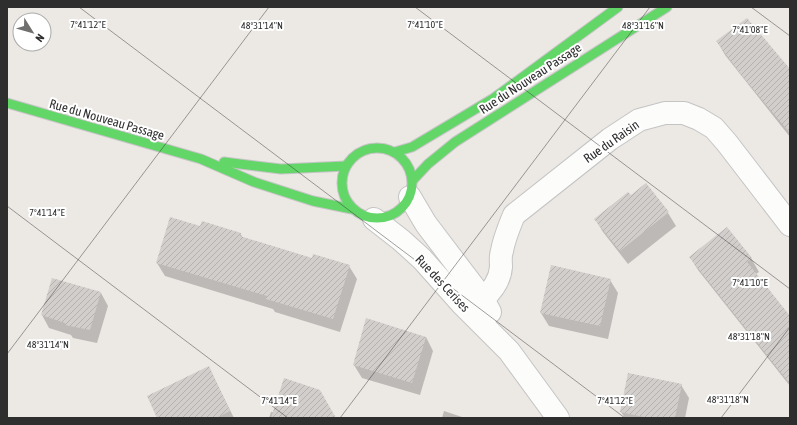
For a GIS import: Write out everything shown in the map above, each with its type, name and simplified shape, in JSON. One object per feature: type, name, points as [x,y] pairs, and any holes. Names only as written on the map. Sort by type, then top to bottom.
[{"type":"main road","name":"Rue du Nouveau Passage","points":[[395,152],[412,146],[445,128],[494,98],[618,7]]},
{"type":"main road","name":"Rue du Nouveau Passage","points":[[411,189],[428,164],[455,142],[667,7]]},
{"type":"main road","name":"Rue du Nouveau Passage","points":[[7,103],[200,159],[254,182],[313,201],[352,208]]},
{"type":"main road","points":[[373,147],[384,148],[395,152],[404,159],[410,168],[411,189],[406,203],[398,212],[387,218],[374,219],[362,216],[352,208],[345,199],[342,188],[342,176],[346,166],[362,150],[373,147]]},
{"type":"main road","name":"Rue du Nouveau Passage","points":[[200,159],[281,169],[346,166]]},
{"type":"street","name":"Rue du Raisin","points":[[483,299],[492,291],[498,280],[501,253],[507,231],[514,215],[610,138],[639,120],[665,113],[684,113],[699,119],[714,128],[790,225]]},
{"type":"street","name":"Rue des Cerises","points":[[411,189],[426,224],[483,299],[509,351]]},
{"type":"street","name":"Rue des Cerises","points":[[374,219],[422,259],[462,304],[509,351],[558,418]]},
{"type":"building","points":[[747,18],[790,69],[790,133],[743,77],[716,41]]},
{"type":"building","points":[[646,183],[669,212],[620,251],[594,219],[628,192],[631,195]]},
{"type":"building","points":[[170,217],[200,226],[202,221],[241,233],[240,236],[312,258],[313,254],[350,265],[333,319],[266,299],[267,296],[156,263]]},
{"type":"building","points":[[727,227],[752,258],[747,262],[790,316],[790,384],[689,257]]},
{"type":"building","points":[[551,265],[611,279],[600,326],[540,313]]},
{"type":"building","points":[[52,278],[101,292],[90,330],[65,325],[65,323],[41,315]]},
{"type":"building","points":[[366,318],[426,337],[412,383],[353,365]]},
{"type":"building","points":[[209,366],[230,411],[216,418],[157,418],[147,396]]},
{"type":"building","points":[[628,373],[682,384],[675,418],[649,418],[620,412]]},
{"type":"building","points":[[284,378],[320,390],[336,418],[271,418]]},
{"type":"traffic: fast","points":[[395,152],[412,147],[494,98],[618,7]]},
{"type":"traffic: fast","points":[[413,180],[428,164],[455,142],[667,7]]},
{"type":"traffic: fast","points":[[7,103],[201,159],[254,182],[313,201],[352,209]]},
{"type":"traffic: fast","points":[[370,148],[384,148],[397,153],[407,163],[412,176],[412,183],[412,190],[407,203],[397,213],[384,218],[370,218],[357,213],[347,203],[342,190],[342,176],[347,163],[357,153],[370,148]]},
{"type":"traffic: fast","points":[[224,162],[281,169],[346,166]]}]
